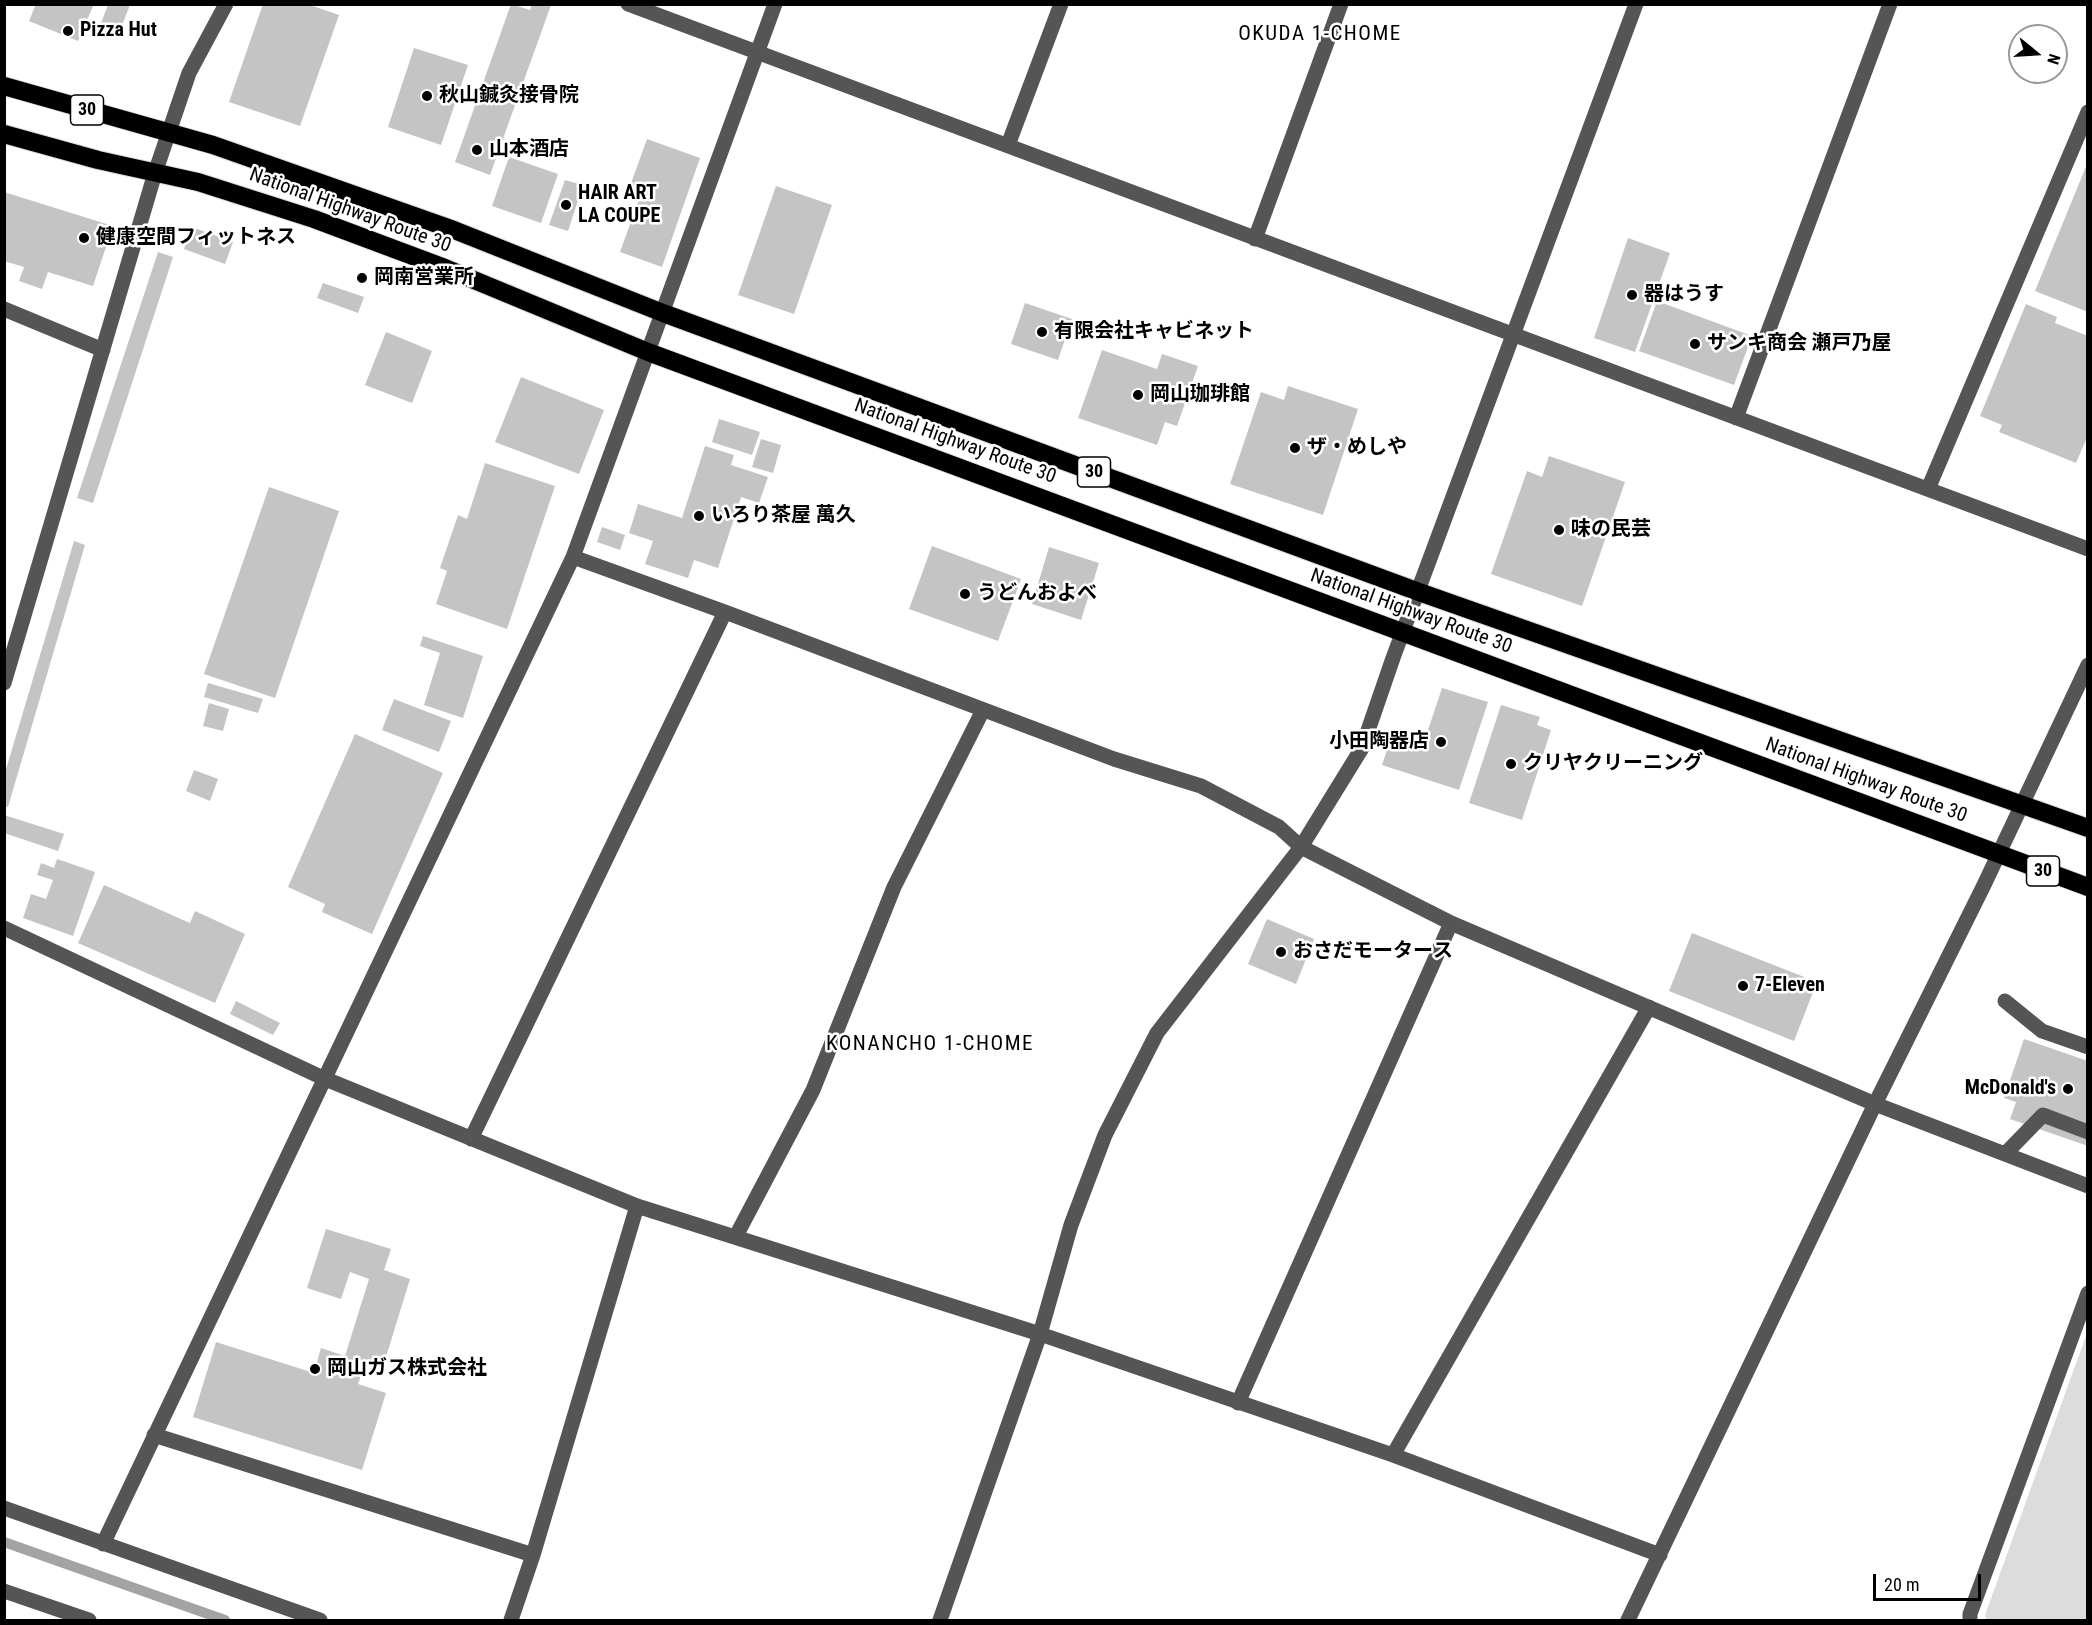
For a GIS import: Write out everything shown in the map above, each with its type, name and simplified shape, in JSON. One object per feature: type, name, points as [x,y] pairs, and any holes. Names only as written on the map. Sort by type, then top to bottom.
[{"type":"highway","name":"National Highway Route 30","points":[[4,86],[213,145],[454,230],[663,313],[1419,592],[2088,828]]},
{"type":"highway","name":"National Highway Route 30","points":[[4,134],[98,160],[198,182],[314,219],[445,268],[648,351],[2088,887]]},
{"type":"street","points":[[4,683],[155,172],[189,73],[226,4]]},
{"type":"street","points":[[628,4],[2088,549]]},
{"type":"street","points":[[103,1544],[573,557],[775,4]]},
{"type":"street","points":[[1008,145],[1061,4]]},
{"type":"street","points":[[1255,238],[1341,4]]},
{"type":"street","points":[[940,1620],[1040,1334],[1071,1225],[1105,1135],[1157,1033],[1301,847],[1362,748],[1636,4]]},
{"type":"street","points":[[1736,418],[1890,4]]},
{"type":"street","points":[[1928,489],[2088,112]]},
{"type":"street","points":[[4,309],[103,350]]},
{"type":"street","points":[[573,557],[1114,759],[1201,786],[1280,827],[1301,847],[1452,922],[1875,1104],[2088,1186]]},
{"type":"street","points":[[471,1139],[725,612]]},
{"type":"street","points":[[1628,1620],[2088,665]]},
{"type":"street","points":[[736,1236],[813,1090],[894,887],[983,710]]},
{"type":"street","points":[[1238,1403],[1452,922]]},
{"type":"street","points":[[4,928],[323,1078],[637,1206],[1040,1334],[1393,1455],[1660,1555]]},
{"type":"street","points":[[2005,1001],[2042,1030],[2088,1047]]},
{"type":"street","points":[[1393,1455],[1649,1007]]},
{"type":"street","points":[[2005,1154],[2043,1115],[2088,1132]]},
{"type":"street","points":[[511,1620],[533,1556],[637,1206]]},
{"type":"street","points":[[1970,1620],[1970,1614],[2088,1293]]},
{"type":"street","points":[[154,1436],[533,1556]]},
{"type":"street","points":[[4,1508],[320,1620]]},
{"type":"street","points":[[4,1591],[89,1620]]},
{"type":"shaded area","points":[[2087,1333],[2087,1620],[1987,1620],[1985,1615]]},
{"type":"building","name":"Pizza Hut","points":[[36,4],[94,4],[78,41],[29,21]]},
{"type":"building","points":[[263,4],[307,4],[339,15],[300,126],[229,102]]},
{"type":"building","points":[[511,4],[530,10],[532,4],[551,5],[490,175],[455,162]]},
{"type":"building","points":[[108,5],[130,5],[118,35],[99,28]]},
{"type":"building","points":[[414,48],[468,65],[441,145],[388,127]]},
{"type":"building","points":[[647,139],[700,158],[662,267],[620,252],[642,191],[630,186]]},
{"type":"building","points":[[509,157],[558,174],[541,223],[492,206]]},
{"type":"building","points":[[2088,164],[2088,312],[2035,291]]},
{"type":"building","name":"HAIR ART LA COUPE","points":[[565,180],[583,185],[568,231],[549,225]]},
{"type":"building","points":[[776,186],[832,205],[794,314],[738,295]]},
{"type":"building","points":[[4,192],[113,226],[93,286],[48,272],[42,289],[19,281],[24,267],[4,261]]},
{"type":"building","points":[[192,227],[233,242],[225,264],[184,249]]},
{"type":"building","points":[[1628,238],[1670,253],[1635,352],[1594,338]]},
{"type":"building","points":[[158,252],[173,257],[93,503],[77,498]]},
{"type":"building","points":[[323,283],[364,297],[358,313],[317,298]]},
{"type":"building","points":[[1657,301],[1752,336],[1734,385],[1639,351]]},
{"type":"building","points":[[1025,303],[1072,319],[1058,360],[1011,344]]},
{"type":"building","points":[[2026,304],[2057,317],[2055,323],[2088,336],[2088,435],[2076,463],[1999,432],[2002,425],[1980,416]]},
{"type":"building","points":[[386,332],[432,351],[412,403],[365,385]]},
{"type":"building","points":[[1102,350],[1157,369],[1162,354],[1198,366],[1177,426],[1165,422],[1157,445],[1078,418]]},
{"type":"building","points":[[521,377],[604,410],[579,474],[495,442]]},
{"type":"building","points":[[1288,386],[1358,409],[1323,515],[1230,484],[1261,392],[1284,400]]},
{"type":"building","points":[[719,419],[760,432],[752,455],[712,442]]},
{"type":"building","points":[[761,439],[781,445],[773,473],[752,467]]},
{"type":"building","points":[[705,446],[734,455],[731,465],[768,477],[759,503],[741,497],[718,568],[694,560],[688,578],[645,564],[653,541],[629,533],[638,504],[682,518]]},
{"type":"building","points":[[1549,456],[1625,482],[1582,606],[1491,574],[1527,471],[1542,477]]},
{"type":"building","points":[[485,463],[555,486],[507,629],[436,604],[447,571],[440,568],[458,515],[467,519]]},
{"type":"building","points":[[269,487],[339,511],[275,698],[204,674]]},
{"type":"building","points":[[602,527],[625,535],[620,550],[597,542]]},
{"type":"building","points":[[74,541],[85,545],[8,807],[4,806],[4,776]]},
{"type":"building","points":[[932,546],[1021,579],[998,641],[909,609]]},
{"type":"building","points":[[1049,547],[1099,563],[1081,620],[1032,604]]},
{"type":"building","points":[[423,636],[483,656],[463,718],[424,705],[440,653],[420,646]]},
{"type":"building","points":[[208,683],[263,699],[258,713],[204,697]]},
{"type":"building","points":[[1442,688],[1488,702],[1459,790],[1382,765],[1393,732],[1424,742]]},
{"type":"building","points":[[394,699],[451,721],[439,752],[382,730]]},
{"type":"building","points":[[209,703],[229,709],[223,731],[203,726]]},
{"type":"building","points":[[1501,705],[1540,717],[1537,725],[1551,730],[1522,820],[1469,803]]},
{"type":"building","points":[[355,734],[443,773],[372,934],[322,912],[325,904],[288,887]]},
{"type":"building","points":[[194,770],[218,779],[210,801],[186,791]]},
{"type":"building","points":[[4,815],[64,834],[58,851],[4,833]]},
{"type":"building","points":[[57,859],[95,872],[73,936],[23,918],[31,894],[46,899],[53,880],[37,875],[41,863],[54,868]]},
{"type":"building","points":[[104,885],[190,923],[195,911],[245,934],[215,1003],[78,943]]},
{"type":"building","points":[[1267,919],[1314,939],[1296,984],[1248,964]]},
{"type":"building","points":[[1692,933],[1817,982],[1794,1041],[1669,991]]},
{"type":"building","points":[[236,1001],[280,1023],[273,1035],[230,1014]]},
{"type":"building","points":[[2024,1039],[2088,1061],[2088,1146],[2010,1119],[2016,1102],[2004,1098]]},
{"type":"building","points":[[326,1229],[391,1249],[384,1270],[410,1279],[382,1370],[365,1364],[358,1384],[386,1393],[362,1470],[193,1417],[216,1342],[314,1373],[321,1348],[345,1356],[369,1279],[350,1272],[341,1299],[307,1288]]},
{"type":"waterway","points":[[4,1542],[225,1620]]},
{"type":"place","name":"Pizza Hut","points":[[68,31]]},
{"type":"place","name":"秋山鍼灸接骨院","points":[[427,96]]},
{"type":"place","name":"山本酒店","points":[[477,150]]},
{"type":"place","name":"HAIR ART LA COUPE","points":[[566,205]]},
{"type":"place","name":"健康空間フィットネス","points":[[84,238]]},
{"type":"place","name":"岡南営業所","points":[[362,278]]},
{"type":"place","name":"器はうす","points":[[1632,295]]},
{"type":"place","name":"有限会社キャビネット","points":[[1042,332]]},
{"type":"place","name":"サンキ商会 瀬戸乃屋","points":[[1695,344]]},
{"type":"place","name":"岡山珈琲館","points":[[1138,395]]},
{"type":"place","name":"ザ・めしや","points":[[1295,448]]},
{"type":"place","name":"いろり茶屋 萬久","points":[[699,516]]},
{"type":"place","name":"味の民芸","points":[[1559,530]]},
{"type":"place","name":"うどんおよべ","points":[[965,594]]},
{"type":"place","name":"小田陶器店","points":[[1441,742]]},
{"type":"place","name":"クリヤクリーニング","points":[[1511,764]]},
{"type":"place","name":"おさだモータース","points":[[1281,952]]},
{"type":"place","name":"7-Eleven","points":[[1743,986]]},
{"type":"place","name":"McDonald's","points":[[2068,1089]]},
{"type":"place","name":"岡山ガス株式会社","points":[[315,1369]]},
{"type":"district","name":"OKUDA 1-CHOME","points":[[1320,35]]},
{"type":"district","name":"KONANCHO 1-CHOME","points":[[930,1045]]}]
